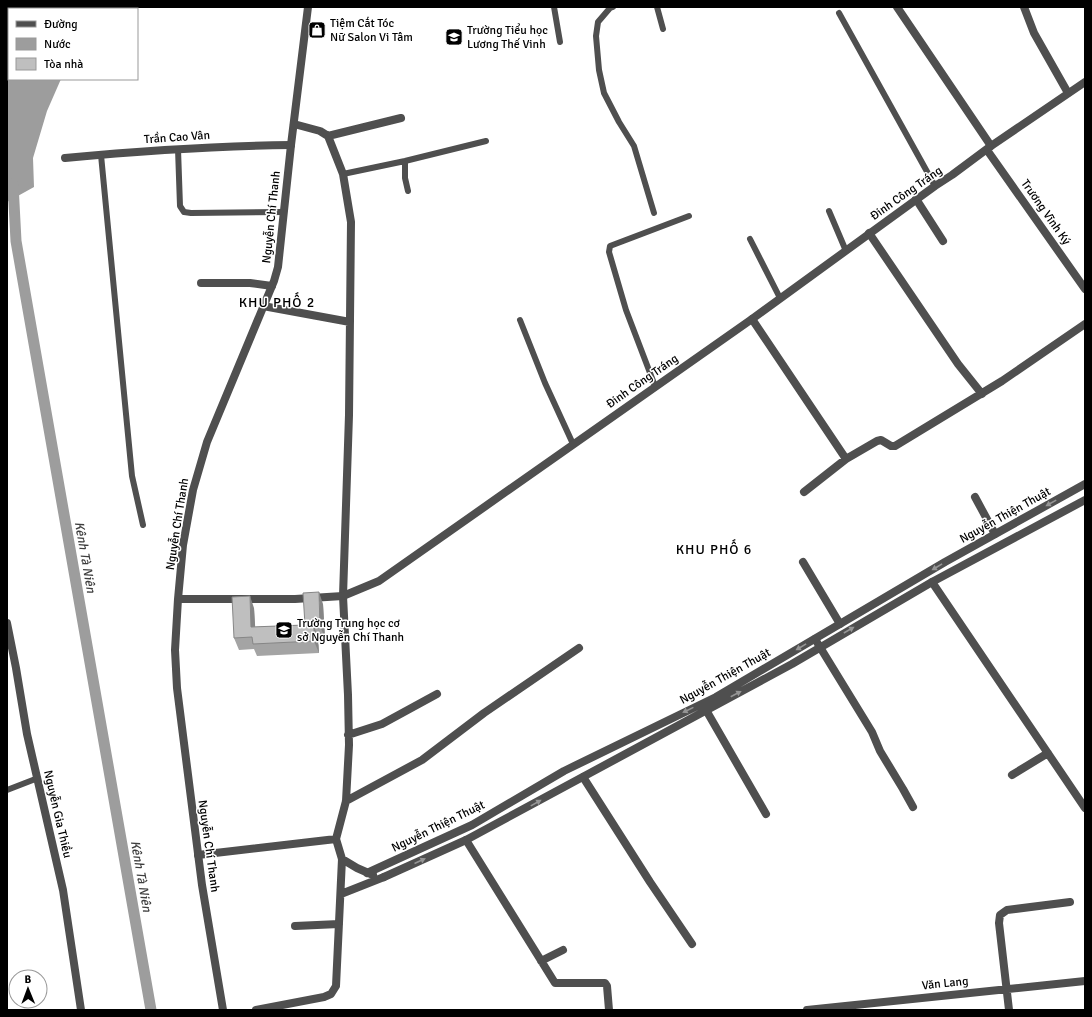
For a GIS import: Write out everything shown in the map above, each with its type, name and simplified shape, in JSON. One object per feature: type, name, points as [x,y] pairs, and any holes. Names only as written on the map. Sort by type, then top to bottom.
[{"type":"street","name":"Nguyễn Chí Thanh","points":[[223,1010],[198,855],[177,688],[175,650],[178,599],[183,546],[193,490],[207,442],[272,286],[278,267],[283,212],[308,7]]},
{"type":"street","name":"Trương Vĩnh Ký","points":[[896,7],[989,148],[1085,289]]},
{"type":"street","points":[[1024,7],[1034,33],[1068,93]]},
{"type":"street","name":"Đinh Công Tráng","points":[[178,599],[295,599],[343,596],[379,580],[752,319],[916,199],[1085,82]]},
{"type":"street","points":[[328,136],[401,118]]},
{"type":"street","points":[[256,1010],[324,997],[331,994],[336,986],[342,859],[336,839],[346,801],[348,736],[343,596],[349,415],[351,222],[343,174],[328,136],[320,131],[294,124]]},
{"type":"street","name":"Trần Cao Vân","points":[[65,158],[178,149],[291,145]]},
{"type":"street","points":[[916,199],[943,241]]},
{"type":"street","points":[[869,234],[958,364],[982,394]]},
{"type":"street","points":[[201,283],[250,283],[272,286]]},
{"type":"street","points":[[263,306],[350,322]]},
{"type":"street","points":[[752,319],[846,460]]},
{"type":"street","points":[[804,492],[846,460],[878,441],[880,440],[894,446],[982,394],[1085,324]]},
{"type":"street","name":"Nguyễn Thiện Thuật","points":[[368,873],[472,825],[564,771],[716,696],[938,566],[1085,484]]},
{"type":"street","points":[[975,497],[995,534]]},
{"type":"street","name":"Nguyễn Thiện Thuật","points":[[341,894],[384,877],[466,840],[820,648],[932,582],[1085,500]]},
{"type":"street","points":[[803,562],[840,624]]},
{"type":"street","points":[[932,582],[1085,808]]},
{"type":"street","name":"Nguyễn Gia Thiều","points":[[7,623],[27,734],[63,890],[81,1010]]},
{"type":"street","points":[[815,639],[872,732],[880,751],[913,807]]},
{"type":"street","points":[[346,801],[422,760],[484,713],[579,648]]},
{"type":"street","points":[[348,736],[382,724],[436,694]]},
{"type":"street","points":[[706,710],[766,814]]},
{"type":"street","points":[[654,727],[659,736]]},
{"type":"street","points":[[1012,775],[1048,753]]},
{"type":"street","points":[[583,777],[650,882],[692,944]]},
{"type":"street","points":[[198,855],[336,839]]},
{"type":"street","points":[[466,840],[555,983],[605,983],[607,986],[609,1010]]},
{"type":"street","points":[[342,859],[368,873],[384,877]]},
{"type":"street","points":[[1009,1010],[999,923],[1000,915],[1007,910],[1070,902]]},
{"type":"street","points":[[295,926],[339,924]]},
{"type":"street","points":[[541,961],[563,950]]},
{"type":"street","name":"Văn Lang","points":[[807,1010],[1085,981]]},
{"type":"lane","points":[[554,7],[560,42]]},
{"type":"lane","points":[[613,7],[610,8],[598,22],[596,36],[599,70],[604,93],[619,122],[634,146],[654,213]]},
{"type":"lane","points":[[657,7],[662,29]]},
{"type":"lane","points":[[839,13],[935,186]]},
{"type":"lane","points":[[343,174],[405,161],[486,141]]},
{"type":"lane","points":[[178,149],[180,206],[184,212],[191,214],[283,212]]},
{"type":"lane","points":[[101,155],[132,476],[143,525]]},
{"type":"lane","points":[[405,161],[405,178],[408,191]]},
{"type":"lane","points":[[829,211],[846,251]]},
{"type":"lane","points":[[655,386],[626,310],[609,252],[610,246],[689,216]]},
{"type":"lane","points":[[750,239],[780,298]]},
{"type":"lane","points":[[520,320],[545,384],[573,444]]},
{"type":"lane","points":[[7,790],[38,778]]},
{"type":"water","points":[[8,46],[8,80],[61,80],[47,111],[33,158],[34,187],[7,202]]},
{"type":"building","points":[[319,592],[320,626],[314,626],[314,641],[253,644],[252,637],[234,638],[232,597],[250,596],[251,627],[305,625],[303,593]]},
{"type":"waterway","name":"Kênh Tà Niên","points":[[13,184],[16,241],[151,1010]]},
{"type":"place","name":"Tiệm Cắt Tóc Nữ Salon Vi Tâm","points":[[317,30]]},
{"type":"place","name":"Trường Tiểu học Lương Thế Vinh","points":[[454,37]]},
{"type":"place","name":"Trường Trung học cơ sở Nguyễn Chí Thanh","points":[[284,630]]},
{"type":"district","name":"KHU PHỐ 2","points":[[277,302]]},
{"type":"district","name":"KHU PHỐ 6","points":[[714,549]]}]
